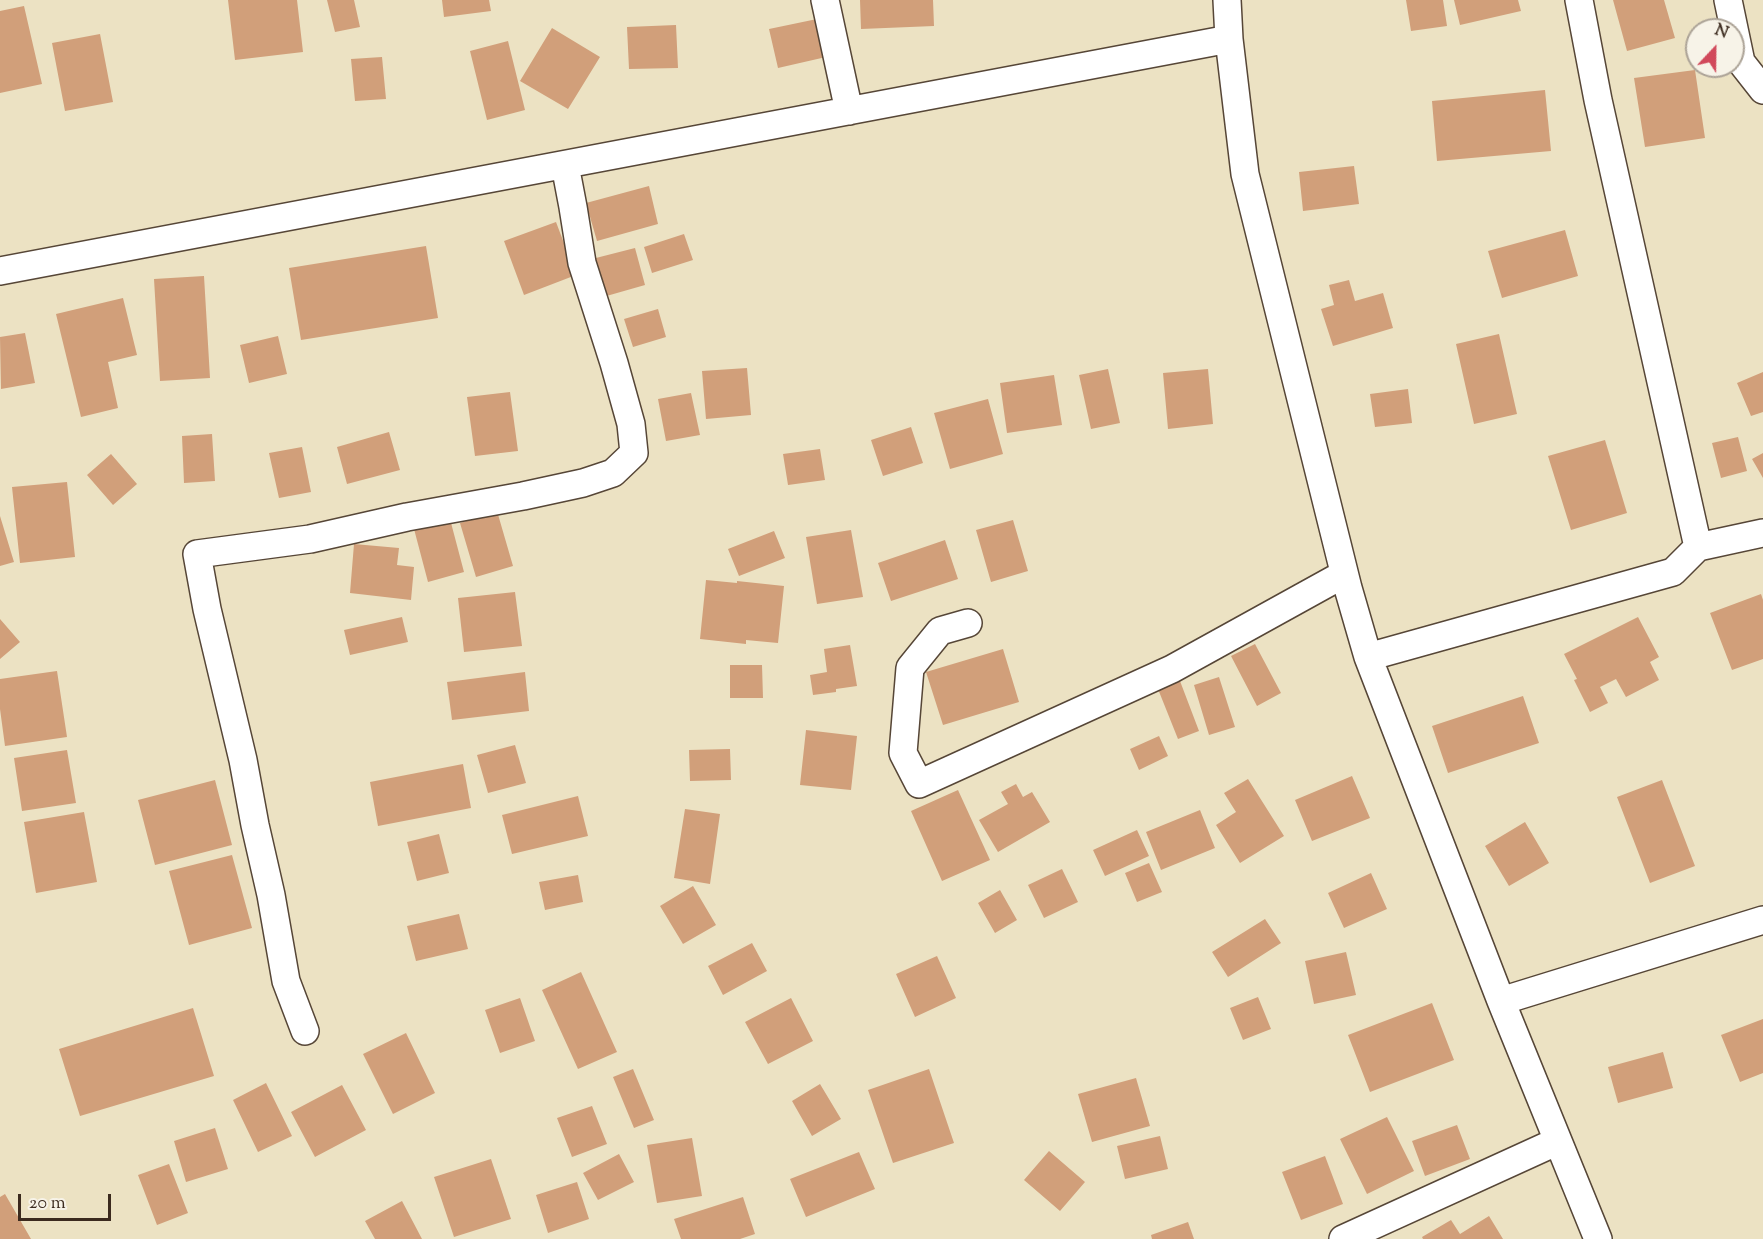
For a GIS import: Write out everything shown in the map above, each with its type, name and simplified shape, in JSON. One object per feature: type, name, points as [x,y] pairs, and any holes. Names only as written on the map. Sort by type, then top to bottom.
[{"type":"street","points":[[825,0],[849,111]]},
{"type":"street","points":[[1227,0],[1229,39],[1245,174],[1344,574],[1368,657],[1501,1001],[1598,1239]]},
{"type":"street","points":[[1579,0],[1698,547]]},
{"type":"street","points":[[1728,0],[1741,62],[1763,90]]},
{"type":"street","points":[[0,272],[1229,39]]},
{"type":"street","points":[[305,1031],[286,981],[243,760],[207,609],[197,554],[310,539],[583,483],[613,473],[634,453],[631,424],[605,332],[582,263],[565,165]]},
{"type":"street","points":[[1368,657],[1673,572],[1698,547],[1763,533]]},
{"type":"street","points":[[968,623],[940,631],[910,669],[903,753],[919,784],[1172,669],[1344,574]]},
{"type":"street","points":[[1501,1001],[1763,920]]},
{"type":"street","points":[[1343,1239],[1558,1140]]},
{"type":"building","points":[[228,0],[297,0],[303,52],[235,60]]},
{"type":"building","points":[[327,0],[354,0],[360,27],[335,32]]},
{"type":"building","points":[[442,0],[489,0],[491,11],[444,17]]},
{"type":"building","points":[[860,0],[933,0],[934,26],[861,29]]},
{"type":"building","points":[[1406,0],[1443,0],[1447,26],[1411,31]]},
{"type":"building","points":[[1454,0],[1518,0],[1521,11],[1460,25]]},
{"type":"building","points":[[1613,0],[1664,0],[1675,38],[1627,51]]},
{"type":"building","points":[[24,6],[42,84],[0,93],[0,11]]},
{"type":"building","points":[[817,19],[826,57],[778,68],[769,29]]},
{"type":"building","points":[[676,25],[678,68],[629,69],[627,27]]},
{"type":"building","points":[[552,28],[600,57],[568,109],[520,81]]},
{"type":"building","points":[[100,34],[113,102],[65,111],[52,43]]},
{"type":"building","points":[[508,41],[525,110],[487,120],[470,51]]},
{"type":"building","points":[[382,57],[386,99],[355,101],[351,59]]},
{"type":"building","points":[[1685,71],[1685,78],[1696,78],[1705,138],[1645,147],[1634,78]]},
{"type":"building","points":[[1545,90],[1551,151],[1437,161],[1432,101]]},
{"type":"building","points":[[1354,166],[1359,204],[1303,211],[1299,172]]},
{"type":"building","points":[[649,186],[658,224],[597,241],[586,203]]},
{"type":"building","points":[[556,222],[576,275],[524,295],[504,241]]},
{"type":"building","points":[[1565,230],[1578,276],[1502,298],[1488,251]]},
{"type":"building","points":[[684,234],[693,260],[652,273],[644,247]]},
{"type":"building","points":[[426,246],[438,318],[301,340],[289,268]]},
{"type":"building","points":[[635,248],[645,285],[603,297],[592,259]]},
{"type":"building","points":[[204,276],[210,378],[160,381],[154,279]]},
{"type":"building","points":[[1349,280],[1355,301],[1383,293],[1393,328],[1333,346],[1321,309],[1334,305],[1329,285]]},
{"type":"building","points":[[123,298],[137,355],[108,362],[118,408],[81,417],[56,314]]},
{"type":"building","points":[[658,309],[666,337],[633,347],[624,319]]},
{"type":"building","points":[[25,333],[35,383],[1,389],[0,337]]},
{"type":"building","points":[[1499,334],[1517,414],[1474,424],[1456,344]]},
{"type":"building","points":[[278,336],[287,374],[249,383],[240,345]]},
{"type":"building","points":[[747,368],[751,415],[706,419],[702,371]]},
{"type":"building","points":[[1108,369],[1120,423],[1091,429],[1079,375]]},
{"type":"building","points":[[1208,369],[1213,424],[1168,429],[1163,373]]},
{"type":"building","points":[[1763,372],[1763,412],[1751,416],[1737,383]]},
{"type":"building","points":[[1054,375],[1062,425],[1007,433],[1000,383]]},
{"type":"building","points":[[1408,389],[1412,423],[1375,427],[1370,394]]},
{"type":"building","points":[[510,392],[518,451],[475,456],[467,397]]},
{"type":"building","points":[[691,393],[700,435],[666,441],[658,399]]},
{"type":"building","points":[[988,399],[1003,454],[950,469],[934,413]]},
{"type":"building","points":[[911,427],[923,463],[883,476],[871,440]]},
{"type":"building","points":[[389,432],[400,470],[347,484],[337,447]]},
{"type":"building","points":[[212,434],[215,481],[184,483],[182,436]]},
{"type":"building","points":[[1738,437],[1747,471],[1721,478],[1712,443]]},
{"type":"building","points":[[1605,440],[1627,513],[1571,530],[1548,456]]},
{"type":"building","points":[[302,447],[311,492],[279,498],[269,453]]},
{"type":"building","points":[[820,449],[825,480],[788,485],[783,454]]},
{"type":"building","points":[[1763,453],[1763,478],[1752,459]]},
{"type":"building","points":[[111,454],[137,484],[113,505],[87,475]]},
{"type":"building","points":[[67,482],[75,557],[20,563],[12,487]]},
{"type":"building","points":[[497,511],[513,566],[476,577],[460,523]]},
{"type":"building","points":[[0,516],[14,562],[0,566]]},
{"type":"building","points":[[450,519],[464,572],[428,582],[414,529]]},
{"type":"building","points":[[1013,520],[1028,571],[991,582],[976,530]]},
{"type":"building","points":[[851,530],[863,597],[817,604],[806,537]]},
{"type":"building","points":[[774,531],[785,558],[739,576],[728,549]]},
{"type":"building","points":[[945,540],[958,579],[891,601],[878,563]]},
{"type":"building","points":[[354,544],[399,548],[397,565],[414,567],[411,600],[350,593]]},
{"type":"building","points":[[706,580],[784,586],[778,643],[746,640],[746,644],[700,639]]},
{"type":"building","points":[[515,592],[522,646],[464,652],[458,598]]},
{"type":"building","points":[[1761,594],[1763,600],[1763,659],[1732,670],[1710,613]]},
{"type":"building","points":[[402,617],[408,642],[350,655],[344,630]]},
{"type":"building","points":[[1638,617],[1659,657],[1650,662],[1659,680],[1626,697],[1616,679],[1600,687],[1608,703],[1590,712],[1564,654]]},
{"type":"building","points":[[0,619],[20,642],[0,659]]},
{"type":"building","points":[[1255,644],[1281,693],[1257,706],[1231,656]]},
{"type":"building","points":[[850,645],[857,686],[813,695],[810,675],[827,672],[824,649]]},
{"type":"building","points":[[1003,649],[1019,702],[943,725],[926,672]]},
{"type":"building","points":[[730,665],[762,665],[763,698],[730,698]]},
{"type":"building","points":[[57,671],[67,737],[5,746],[0,709],[0,679]]},
{"type":"building","points":[[525,672],[529,711],[452,720],[447,682]]},
{"type":"building","points":[[1219,677],[1235,727],[1209,735],[1194,685]]},
{"type":"building","points":[[1180,681],[1199,731],[1178,739],[1158,689]]},
{"type":"building","points":[[1523,696],[1539,743],[1448,773],[1432,726]]},
{"type":"building","points":[[806,730],[857,736],[851,790],[800,785]]},
{"type":"building","points":[[1159,736],[1168,756],[1139,770],[1130,749]]},
{"type":"building","points":[[515,745],[526,783],[488,793],[477,755]]},
{"type":"building","points":[[730,749],[731,780],[690,781],[689,750]]},
{"type":"building","points":[[67,750],[76,803],[22,811],[14,758]]},
{"type":"building","points":[[463,764],[471,808],[378,826],[370,782]]},
{"type":"building","points":[[1352,776],[1370,818],[1312,841],[1295,800]]},
{"type":"building","points":[[1248,779],[1284,836],[1240,863],[1216,825],[1236,812],[1224,793]]},
{"type":"building","points":[[215,780],[232,845],[155,865],[138,800]]},
{"type":"building","points":[[1662,780],[1695,866],[1650,883],[1617,797]]},
{"type":"building","points":[[1016,784],[1023,797],[1032,792],[1050,822],[998,852],[979,820],[1008,804],[1001,792]]},
{"type":"building","points":[[958,790],[990,860],[942,881],[911,811]]},
{"type":"building","points":[[578,796],[588,836],[512,854],[502,815]]},
{"type":"building","points":[[685,809],[720,814],[710,884],[674,878]]},
{"type":"building","points":[[1200,810],[1215,848],[1161,870],[1146,832]]},
{"type":"building","points":[[84,812],[97,882],[36,893],[24,822]]},
{"type":"building","points":[[1525,822],[1549,863],[1509,886],[1485,846]]},
{"type":"building","points":[[1137,830],[1149,856],[1105,876],[1093,850]]},
{"type":"building","points":[[439,834],[449,873],[417,881],[407,842]]},
{"type":"building","points":[[232,855],[252,928],[189,945],[169,871]]},
{"type":"building","points":[[1149,863],[1162,892],[1137,902],[1125,873]]},
{"type":"building","points":[[1062,869],[1078,902],[1044,918],[1028,885]]},
{"type":"building","points":[[1371,873],[1387,909],[1344,928],[1328,893]]},
{"type":"building","points":[[578,875],[583,902],[545,910],[539,882]]},
{"type":"building","points":[[693,886],[716,925],[683,944],[660,906]]},
{"type":"building","points":[[1000,890],[1017,920],[995,933],[978,903]]},
{"type":"building","points":[[459,914],[468,949],[416,961],[407,926]]},
{"type":"building","points":[[1265,919],[1281,943],[1228,977],[1212,952]]},
{"type":"building","points":[[752,943],[767,971],[723,995],[708,966]]},
{"type":"building","points":[[1346,952],[1356,995],[1314,1004],[1305,961]]},
{"type":"building","points":[[937,956],[956,998],[915,1017],[896,974]]},
{"type":"building","points":[[581,972],[617,1052],[578,1069],[542,990]]},
{"type":"building","points":[[1258,997],[1271,1029],[1243,1040],[1230,1008]]},
{"type":"building","points":[[520,998],[535,1041],[500,1053],[485,1010]]},
{"type":"building","points":[[791,998],[813,1041],[768,1064],[745,1022]]},
{"type":"building","points":[[1432,1003],[1454,1060],[1370,1092],[1348,1035]]},
{"type":"building","points":[[193,1008],[214,1076],[80,1116],[59,1049]]},
{"type":"building","points":[[1763,1019],[1763,1073],[1740,1082],[1721,1035]]},
{"type":"building","points":[[406,1033],[435,1093],[393,1114],[363,1054]]},
{"type":"building","points":[[1663,1052],[1673,1088],[1618,1103],[1608,1067]]},
{"type":"building","points":[[633,1069],[654,1120],[634,1128],[613,1077]]},
{"type":"building","points":[[929,1069],[954,1143],[893,1163],[868,1090]]},
{"type":"building","points":[[1136,1078],[1150,1126],[1092,1142],[1078,1094]]},
{"type":"building","points":[[266,1083],[292,1136],[258,1152],[233,1100]]},
{"type":"building","points":[[820,1084],[841,1119],[812,1136],[792,1101]]},
{"type":"building","points":[[342,1085],[366,1130],[315,1157],[291,1112]]},
{"type":"building","points":[[592,1106],[607,1144],[572,1157],[557,1118]]},
{"type":"building","points":[[1387,1117],[1414,1171],[1367,1194],[1340,1139]]},
{"type":"building","points":[[1457,1125],[1470,1159],[1425,1176],[1412,1141]]},
{"type":"building","points":[[215,1128],[228,1169],[186,1182],[174,1141]]},
{"type":"building","points":[[1160,1136],[1168,1169],[1125,1179],[1117,1146]]},
{"type":"building","points":[[692,1138],[702,1196],[657,1203],[647,1145]]},
{"type":"building","points":[[1049,1151],[1085,1182],[1060,1211],[1024,1180]]},
{"type":"building","points":[[859,1152],[875,1189],[806,1217],[790,1179]]},
{"type":"building","points":[[619,1154],[634,1182],[598,1200],[583,1173]]},
{"type":"building","points":[[1325,1156],[1343,1204],[1301,1220],[1282,1172]]},
{"type":"building","points":[[491,1159],[511,1219],[454,1237],[434,1177]]},
{"type":"building","points":[[169,1164],[188,1213],[157,1225],[138,1175]]},
{"type":"building","points":[[577,1182],[589,1219],[548,1233],[536,1195]]},
{"type":"building","points":[[5,1194],[31,1239],[0,1239],[0,1197]]},
{"type":"building","points":[[743,1197],[755,1234],[740,1239],[681,1239],[674,1219]]},
{"type":"building","points":[[402,1201],[422,1239],[375,1239],[365,1221]]},
{"type":"building","points":[[1489,1216],[1503,1239],[1423,1239],[1422,1237],[1451,1220],[1460,1234]]},
{"type":"building","points":[[1188,1222],[1194,1239],[1152,1239],[1151,1235]]}]
